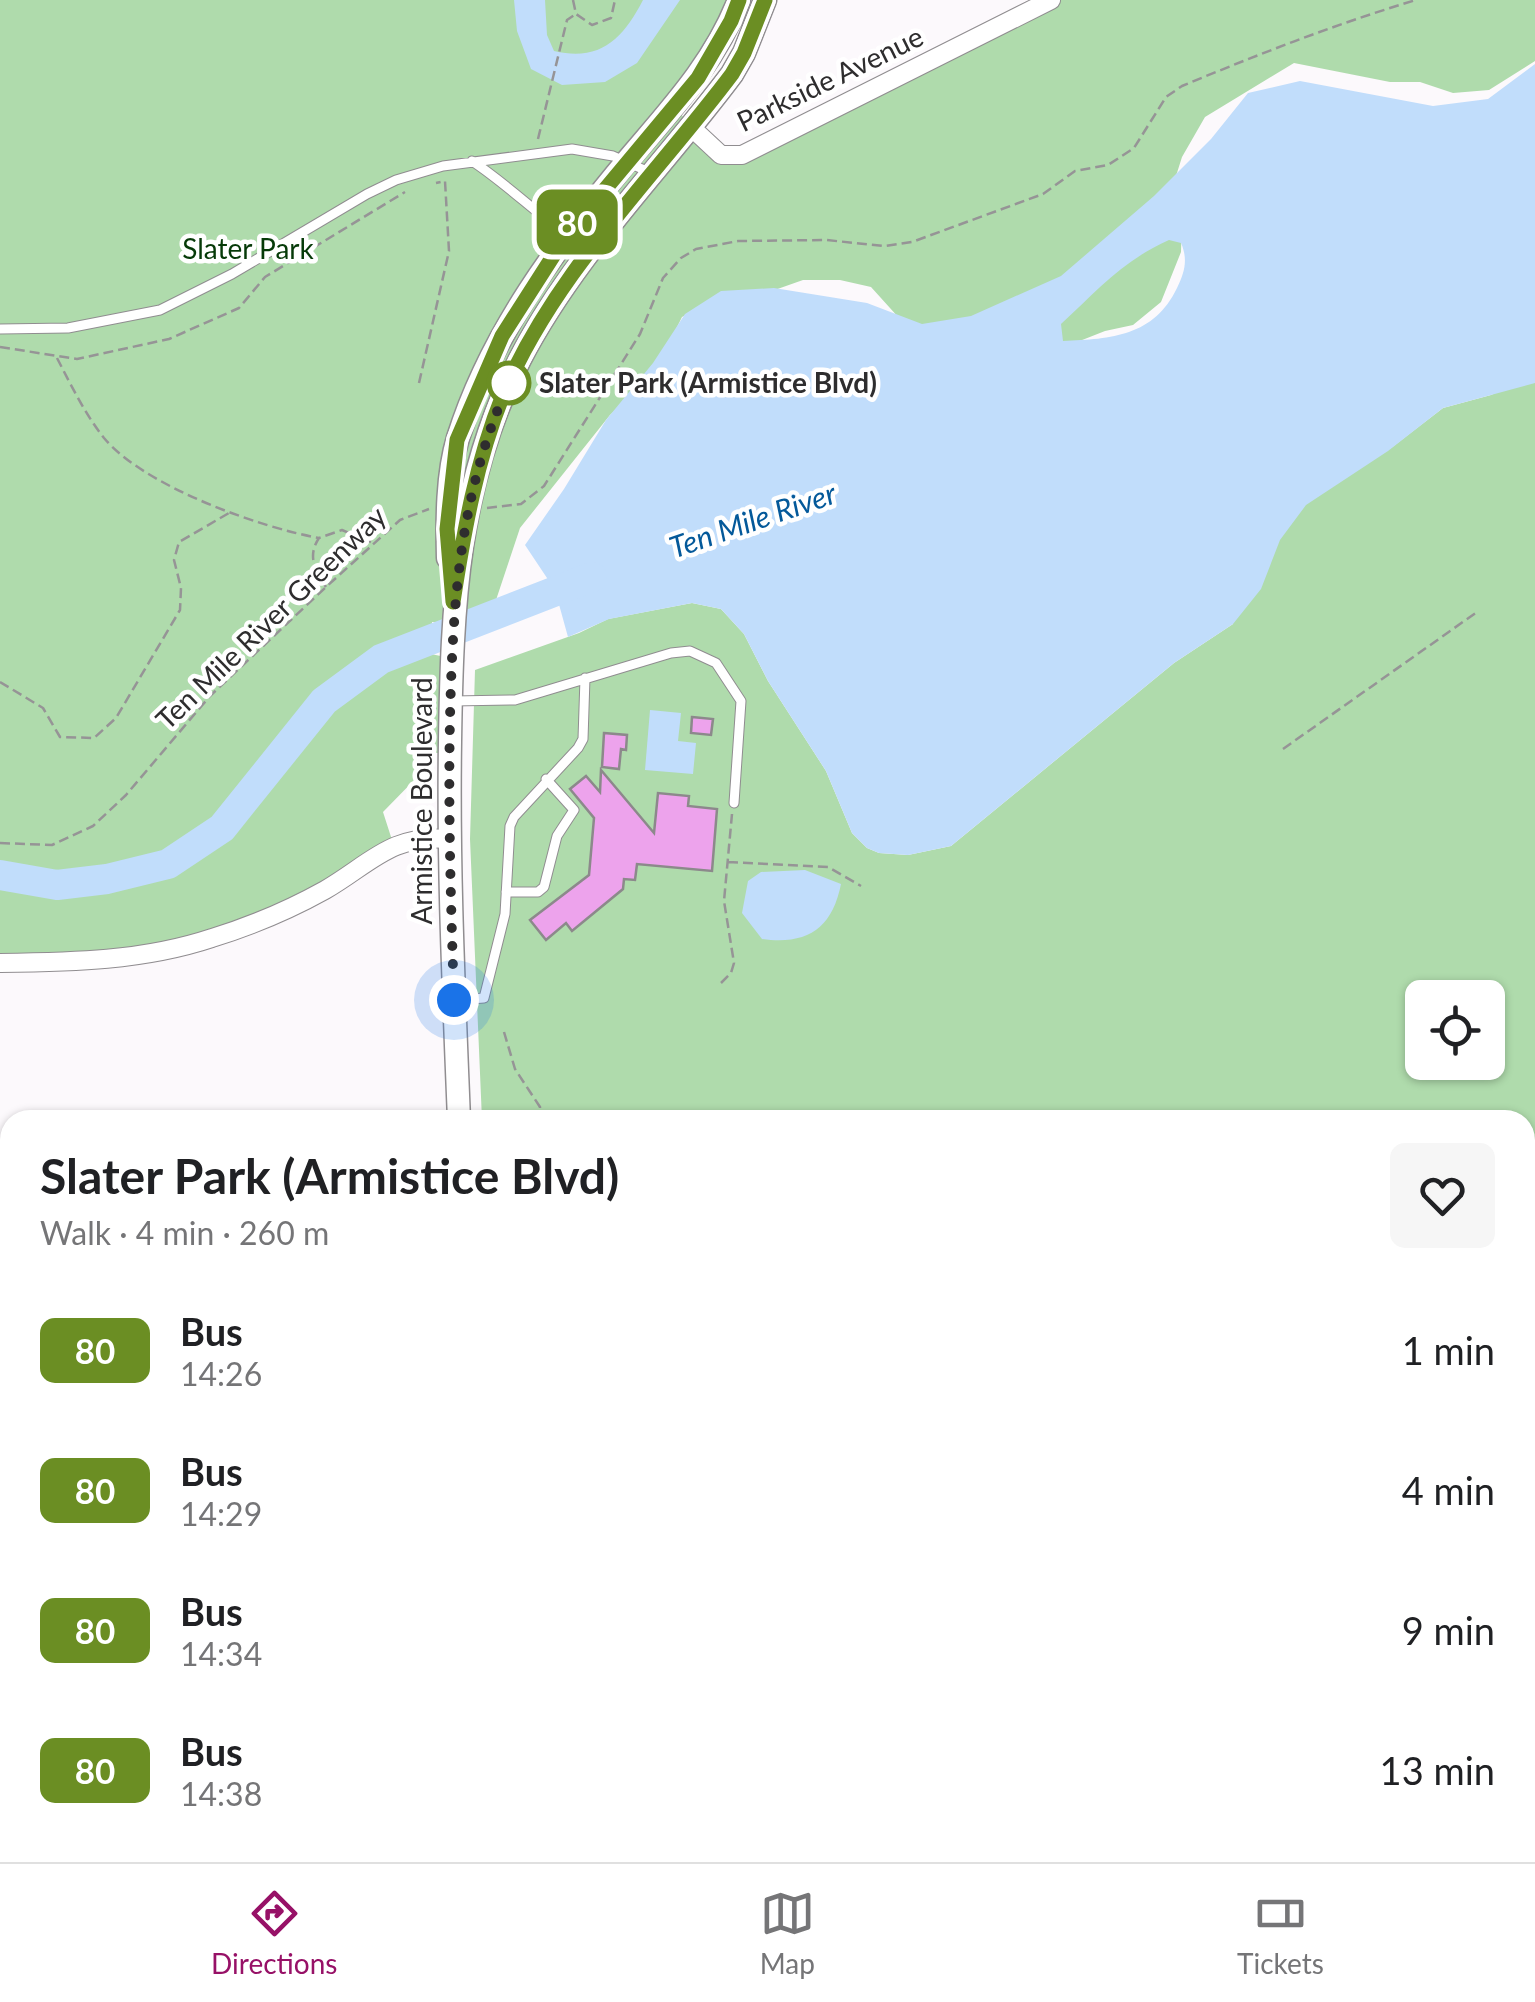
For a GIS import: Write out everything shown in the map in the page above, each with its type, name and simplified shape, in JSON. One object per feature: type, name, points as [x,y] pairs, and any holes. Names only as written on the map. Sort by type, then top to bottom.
[{"type":"main road","name":"Armistice Boulevard","points":[[458,1110],[448,839],[453,602],[448,565],[458,507],[457,440],[517,309],[566,236],[698,78],[739,0]]},
{"type":"main road","name":"Armistice Boulevard","points":[[458,507],[522,356],[576,269],[692,128],[744,53],[765,0]]},
{"type":"street","name":"Parkside Avenue","points":[[692,128],[721,155],[742,155],[1052,0]]},
{"type":"street","points":[[0,963],[129,958],[210,939],[286,910],[325,890],[396,843],[423,837],[448,839]]},
{"type":"lane","points":[[0,329],[68,328],[160,310],[232,274],[396,180],[472,161],[572,149],[612,156],[653,174]]},
{"type":"lane","points":[[472,161],[506,184],[566,236],[591,251]]},
{"type":"lane","points":[[450,713],[515,700],[671,653],[690,651],[716,663],[735,689],[742,711],[734,803]]},
{"type":"lane","points":[[454,1000],[484,998],[498,946],[510,826],[583,739],[585,678]]},
{"type":"lane","points":[[506,892],[538,892],[544,887],[557,836],[574,810],[546,779]]},
{"type":"path","points":[[574,0],[576,14],[586,24],[599,25],[611,18],[615,0]]},
{"type":"path","name":"Ten Mile River Greenway","points":[[0,844],[52,845],[93,826],[126,795],[210,696],[373,543],[410,515],[458,507],[521,504],[544,486],[640,334],[664,278],[681,258],[696,249],[738,241],[826,240],[885,246],[912,242],[1044,194],[1075,171],[1108,165],[1134,148],[1166,97],[1182,86],[1299,37],[1332,30],[1416,0]]},
{"type":"path","points":[[538,139],[567,20],[576,14]]},
{"type":"path","points":[[420,383],[449,251],[445,182]]},
{"type":"path","points":[[57,358],[78,400],[106,440],[134,464],[230,513],[283,531],[319,538],[342,530],[373,543]]},
{"type":"path","points":[[0,682],[43,708],[60,737],[94,738],[116,718],[180,610],[181,588],[174,560],[179,542],[230,513]]},
{"type":"path","points":[[319,538],[312,557],[326,586]]},
{"type":"path","points":[[1283,749],[1477,612]]},
{"type":"path","points":[[722,983],[734,963],[724,902],[734,803]]},
{"type":"path","points":[[726,862],[828,867],[861,886]]},
{"type":"path","points":[[504,1032],[515,1069],[540,1110]]},
{"type":"green space","name":"Slater Park","points":[[0,0],[728,0],[702,59],[671,98],[692,131],[731,156],[1051,0],[1535,0],[1535,61],[1489,90],[1453,93],[1420,82],[1390,82],[1294,63],[1205,117],[1176,176],[1182,214],[1181,252],[1161,302],[1133,325],[1067,346],[918,339],[871,287],[840,280],[803,280],[769,292],[729,293],[682,317],[654,374],[610,415],[520,528],[493,609],[471,624],[432,622],[431,654],[450,658],[446,753],[427,753],[426,768],[383,812],[392,840],[336,883],[169,950],[0,965]]},
{"type":"green space","points":[[1535,374],[1535,1110],[482,1110],[470,839],[475,670],[608,619],[692,603],[721,609],[744,634],[768,681],[826,771],[852,833],[867,848],[879,853],[908,855],[951,846],[1174,663],[1233,624],[1210,543],[1391,448],[1443,408],[1491,395]]},
{"type":"water","points":[[514,0],[545,0],[547,35],[554,51],[570,54],[597,50],[608,44],[627,26],[643,0],[680,0],[637,63],[605,82],[562,85],[531,69],[517,31]]},
{"type":"water","points":[[1535,64],[1535,383],[1443,408],[1388,451],[1306,505],[1280,540],[1261,589],[1233,624],[1174,663],[951,846],[908,855],[879,853],[867,848],[852,833],[826,771],[768,681],[744,634],[721,609],[692,603],[609,619],[568,637],[555,590],[525,545],[606,420],[653,363],[685,314],[721,291],[774,288],[867,303],[922,324],[971,316],[1061,276],[1154,196],[1211,139],[1248,93],[1300,81],[1433,106],[1488,99]],"holes":[[[1169,240],[1181,243],[1185,260],[1182,276],[1168,304],[1156,316],[1130,332],[1063,341],[1061,324],[1111,277]]]},
{"type":"water","points":[[650,710],[681,713],[678,741],[696,743],[693,774],[645,770]]},
{"type":"water","points":[[805,870],[841,884],[831,912],[815,931],[804,936],[762,939],[742,913],[748,881],[761,872]]},
{"type":"building","points":[[692,717],[713,719],[711,735],[691,733]]},
{"type":"building","points":[[604,733],[627,735],[619,769],[602,767]]},
{"type":"building","points":[[601,770],[654,833],[658,793],[689,796],[688,806],[717,809],[712,871],[637,864],[635,880],[624,879],[623,889],[572,931],[566,923],[546,940],[530,920],[589,875],[594,818],[570,789],[586,776],[600,792]]},
{"type":"waterway","name":"Ten Mile River","points":[[0,875],[57,885],[107,879],[168,864],[222,828],[324,701],[381,659],[592,577]]},
{"type":"bus line","name":"80","points":[[739,0],[698,78],[566,236],[502,336],[457,440],[447,529],[453,602],[462,536],[477,472],[503,396],[522,356],[576,269],[732,74],[765,0]]},
{"type":"place","name":"Slater Park (Armistice Blvd)","points":[[509,383]]},
{"type":"route","points":[[454,1000],[448,839],[453,602],[468,507],[512,376],[509,383]]}]
